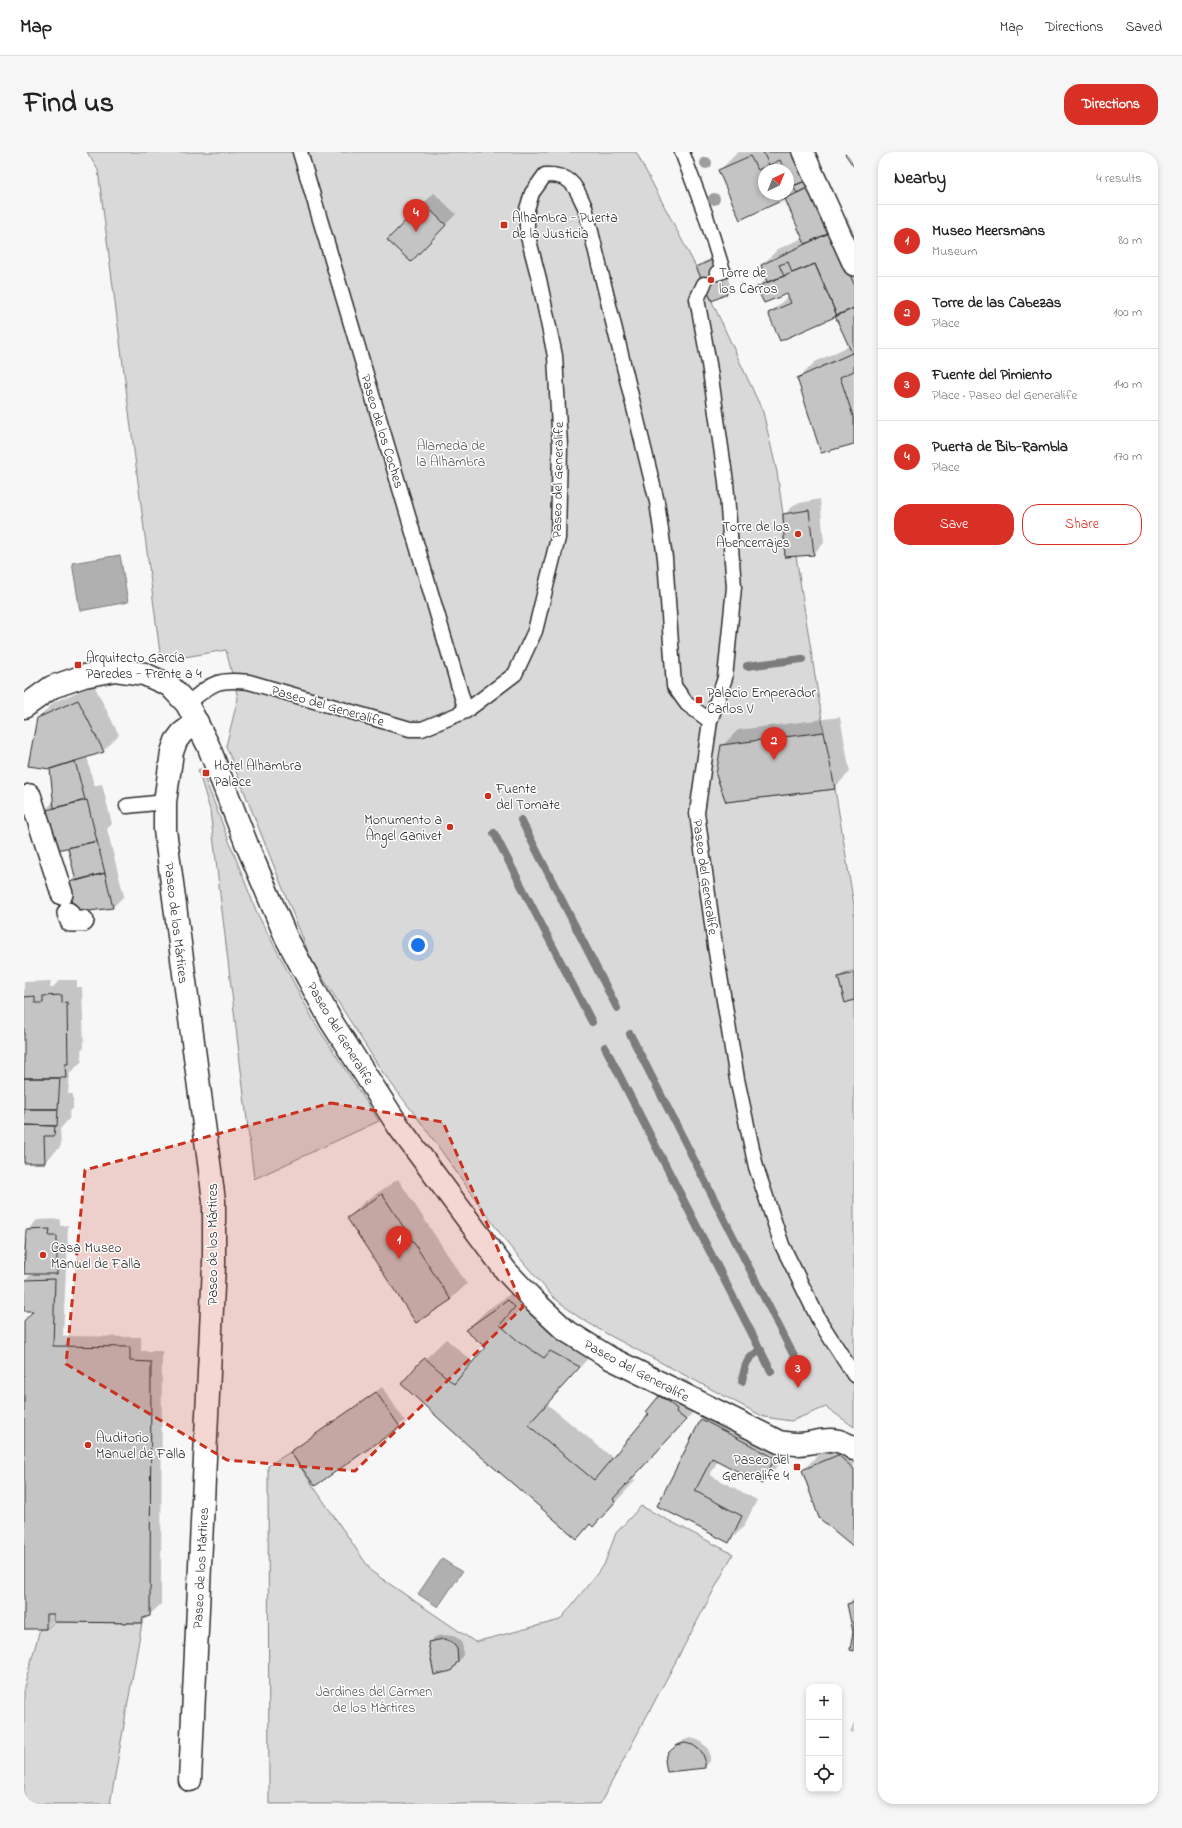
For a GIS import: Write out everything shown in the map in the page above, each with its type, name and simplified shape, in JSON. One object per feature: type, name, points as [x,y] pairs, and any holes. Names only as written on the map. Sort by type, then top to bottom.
[{"type":"street","points":[[803,152],[854,265]]},
{"type":"street","points":[[24,705],[52,687],[84,676],[115,670],[144,674],[169,685],[192,713]]},
{"type":"street","name":"Paseo de los Mártires","points":[[190,1780],[214,1265],[214,1201],[165,830],[165,802],[172,752],[176,741],[182,733],[192,713]]},
{"type":"street","name":"Paseo del Generalife","points":[[192,713],[208,745],[246,845],[286,937],[331,1020],[399,1127],[506,1271],[534,1302],[565,1330],[610,1358],[779,1442],[799,1444],[824,1439],[845,1442],[854,1449]]},
{"type":"street","points":[[30,796],[71,909]]},
{"type":"lane","name":"Paseo de los Coches","points":[[300,152],[466,711]]},
{"type":"lane","points":[[682,152],[706,216],[723,271],[717,273]]},
{"type":"lane","name":"Paseo del Generalife","points":[[192,713],[215,682],[229,679],[249,682],[410,729],[422,729],[466,711],[515,674],[535,631],[558,538],[560,446],[555,356],[539,280],[526,233],[527,210],[532,194],[545,175],[558,174],[574,184],[585,207],[657,502],[665,558],[674,686],[687,704],[710,721],[697,813],[716,954],[737,1079],[756,1167],[782,1245],[819,1320],[854,1374]]},
{"type":"lane","points":[[704,284],[697,299],[710,364],[726,482],[734,587],[724,678],[710,721]]},
{"type":"lane","points":[[127,806],[165,802]]},
{"type":"highlighted area","points":[[331,1103],[443,1122],[523,1307],[355,1471],[227,1460],[66,1364],[85,1170]]},
{"type":"green space","name":"Alameda de la Alhambra","points":[[87,152],[636,152],[696,267],[763,412],[777,472],[783,514],[785,557],[796,556],[824,732],[716,775],[726,802],[835,789],[854,905],[854,973],[838,977],[845,1002],[854,1000],[854,1427],[826,1407],[791,1421],[764,1417],[607,1334],[577,1316],[553,1297],[507,1243],[425,1128],[381,1070],[311,959],[226,746],[238,698],[226,650],[161,661],[98,170]]},
{"type":"green space","points":[[201,769],[257,913],[315,1023],[379,1121],[254,1179],[210,810],[198,770]]},
{"type":"green space","name":"Jardines del Carmen de los Mártires","points":[[290,1452],[372,1572],[475,1642],[560,1620],[604,1565],[616,1533],[641,1506],[733,1554],[600,1804],[269,1804],[268,1466]]},
{"type":"green space","points":[[54,1622],[142,1623],[110,1804],[24,1804],[24,1687],[40,1629],[46,1629]]},
{"type":"shaded area","points":[[120,555],[128,602],[80,611],[72,563]]},
{"type":"shaded area","points":[[442,1559],[462,1572],[438,1607],[418,1594]]},
{"type":"building","points":[[763,152],[796,152],[808,180],[794,186],[794,164],[782,164],[780,160],[769,164]]},
{"type":"building","points":[[847,152],[854,152],[854,167],[845,154]]},
{"type":"building","points":[[750,156],[758,170],[758,200],[783,200],[740,220],[718,170]]},
{"type":"building","points":[[808,180],[811,186],[797,193],[794,186]]},
{"type":"building","points":[[811,186],[831,232],[805,244],[785,200],[794,200],[794,194]]},
{"type":"building","points":[[423,203],[446,225],[411,262],[387,240]]},
{"type":"building","points":[[831,232],[854,284],[854,308],[837,316],[815,264],[792,273],[788,262],[779,265],[784,276],[767,282],[761,265]]},
{"type":"building","name":"Torre de los Carros","points":[[712,260],[727,294],[712,301],[696,267]]},
{"type":"building","points":[[815,264],[837,316],[780,341],[768,313],[791,303],[787,294],[764,303],[756,287]]},
{"type":"building","points":[[854,308],[854,352],[852,353],[835,316]]},
{"type":"building","points":[[852,353],[854,359],[854,371],[840,377],[854,419],[854,444],[821,453],[797,378]]},
{"type":"building","name":"Torre de los Abencerrajes","points":[[809,510],[814,555],[785,557],[783,514]]},
{"type":"building","points":[[78,700],[104,752],[50,769],[28,766],[37,718]]},
{"type":"building","points":[[824,732],[835,789],[726,802],[716,775],[721,745]]},
{"type":"building","points":[[75,761],[85,800],[54,808],[50,769]]},
{"type":"building","points":[[87,800],[97,841],[53,851],[43,811]]},
{"type":"building","points":[[97,841],[105,873],[76,881],[68,848]]},
{"type":"building","points":[[105,873],[113,908],[73,913],[69,882]]},
{"type":"building","points":[[854,973],[854,1000],[845,1003],[838,977]]},
{"type":"building","points":[[62,995],[62,1003],[67,1002],[68,1064],[65,1064],[66,1078],[24,1078],[24,997],[35,996],[35,1003],[43,1003],[43,996]]},
{"type":"building","points":[[24,1078],[60,1078],[58,1109],[24,1109]]},
{"type":"building","points":[[24,1109],[58,1109],[57,1126],[24,1125]]},
{"type":"building","points":[[24,1125],[55,1126],[54,1136],[44,1136],[45,1163],[24,1163]]},
{"type":"building","points":[[382,1194],[451,1300],[416,1323],[347,1218]]},
{"type":"building","points":[[50,1229],[49,1236],[57,1236],[57,1274],[24,1274],[26,1230]]},
{"type":"building","name":"Auditorio Manuel de Falla","points":[[55,1279],[53,1346],[130,1347],[130,1361],[151,1362],[150,1616],[143,1618],[142,1623],[54,1622],[54,1614],[46,1614],[46,1629],[24,1629],[24,1321],[33,1311],[24,1311],[24,1280]]},
{"type":"building","points":[[508,1300],[515,1307],[500,1325],[517,1340],[544,1358],[550,1351],[580,1367],[528,1425],[594,1480],[649,1414],[646,1412],[659,1396],[677,1409],[676,1412],[686,1420],[613,1499],[615,1502],[593,1527],[590,1524],[577,1539],[470,1447],[401,1384],[425,1358],[454,1384],[485,1347],[465,1330]]},
{"type":"building","points":[[376,1392],[400,1427],[315,1486],[290,1452]]},
{"type":"building","points":[[701,1419],[775,1458],[762,1484],[712,1458],[695,1491],[742,1516],[729,1543],[657,1506]]},
{"type":"building","points":[[838,1455],[854,1469],[854,1547],[819,1518],[802,1470]]},
{"type":"building","points":[[854,1602],[854,1651],[850,1650],[853,1632],[847,1604]]},
{"type":"building","points":[[444,1639],[452,1642],[457,1649],[458,1661],[451,1671],[434,1675],[428,1642]]},
{"type":"building","points":[[685,1743],[693,1745],[702,1752],[705,1760],[705,1768],[667,1772],[665,1760],[668,1753],[677,1745]]},
{"type":"waterway","points":[[747,666],[802,659]]},
{"type":"waterway","points":[[521,820],[617,1008]]},
{"type":"waterway","points":[[494,833],[592,1022]]},
{"type":"waterway","points":[[630,1034],[795,1358]]},
{"type":"waterway","points":[[605,1047],[771,1371]]},
{"type":"waterway","points":[[742,1381],[747,1362],[752,1356],[761,1350]]},
{"type":"place","name":"Alhambra - Puerta de la Justicia","points":[[504,225]]},
{"type":"place","name":"Puerta de Bib-Rambla","points":[[416,232]]},
{"type":"place","name":"Torre de los Carros","points":[[711,280]]},
{"type":"place","name":"Torre de los Abencerrajes","points":[[798,534]]},
{"type":"place","name":"Arquitecto García Paredes - Frente a 4","points":[[78,665]]},
{"type":"place","name":"Palacio Emperador Carlos V","points":[[699,700]]},
{"type":"place","name":"Torre de las Cabezas","points":[[774,760]]},
{"type":"place","name":"Hotel Alhambra Palace","points":[[206,773]]},
{"type":"place","name":"Fuente del Tomate","points":[[488,796]]},
{"type":"place","name":"Monumento a Ángel Ganivet","points":[[450,827]]},
{"type":"place","name":"Casa Museo Manuel de Falla","points":[[43,1255]]},
{"type":"place","name":"Museo Meersmans","points":[[399,1259]]},
{"type":"place","name":"Fuente del Pimiento","points":[[798,1388]]},
{"type":"place","name":"Auditorio Manuel de Falla","points":[[88,1445]]},
{"type":"place","name":"Paseo del Generalife 4","points":[[797,1467]]}]
